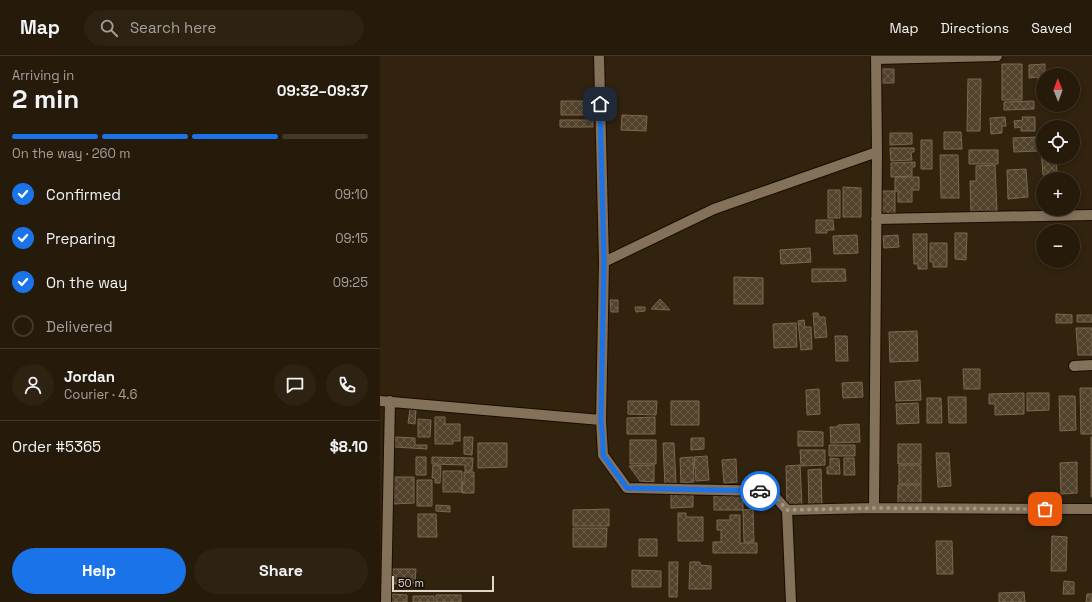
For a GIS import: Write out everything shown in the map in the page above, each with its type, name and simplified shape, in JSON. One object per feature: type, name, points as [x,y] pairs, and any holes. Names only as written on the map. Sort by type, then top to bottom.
[{"type":"street","points":[[599,56],[604,262],[601,420],[603,455],[627,488],[770,491],[787,510],[791,602]]},
{"type":"street","points":[[874,508],[877,152],[876,58],[997,56]]},
{"type":"street","points":[[604,262],[714,209],[877,152]]},
{"type":"street","points":[[876,219],[1092,215]]},
{"type":"street","points":[[1074,366],[1092,365]]},
{"type":"street","points":[[386,602],[385,401],[601,420]]},
{"type":"street","points":[[787,510],[874,508],[1092,509]]},
{"type":"building","points":[[1002,64],[1022,64],[1022,100],[1002,100]]},
{"type":"building","points":[[1045,64],[1045,68],[1036,68],[1036,77],[1029,78],[1029,65]]},
{"type":"building","points":[[878,69],[894,69],[894,83],[879,83]]},
{"type":"building","points":[[968,79],[981,79],[980,131],[967,131]]},
{"type":"building","points":[[561,101],[595,101],[595,115],[561,115]]},
{"type":"building","points":[[1034,101],[1034,109],[1004,110],[1004,102]]},
{"type":"building","points":[[622,115],[647,116],[646,131],[621,130]]},
{"type":"building","points":[[1005,117],[1006,126],[1002,126],[1002,133],[991,134],[990,118]]},
{"type":"building","points":[[1022,117],[1035,117],[1035,131],[1021,131],[1021,127],[1015,128],[1014,121],[1023,120]]},
{"type":"building","points":[[560,120],[593,120],[593,127],[560,127]]},
{"type":"building","points":[[944,132],[961,132],[962,149],[944,149]]},
{"type":"building","points":[[890,133],[912,133],[912,144],[890,145]]},
{"type":"building","points":[[1036,137],[1036,151],[1014,152],[1013,138]]},
{"type":"building","points":[[921,140],[932,140],[932,169],[921,169]]},
{"type":"building","points":[[890,148],[914,148],[914,152],[911,152],[912,160],[891,161]]},
{"type":"building","points":[[969,150],[998,150],[998,164],[969,164]]},
{"type":"building","points":[[940,155],[958,155],[959,198],[941,198]]},
{"type":"building","points":[[915,162],[915,167],[912,167],[912,176],[891,177],[891,163]]},
{"type":"building","points":[[1042,164],[1056,164],[1057,172],[1043,172]]},
{"type":"building","points":[[995,165],[997,211],[971,212],[970,181],[976,181],[976,166]]},
{"type":"building","points":[[1026,169],[1028,197],[1008,199],[1007,170]]},
{"type":"building","points":[[895,177],[919,177],[919,190],[912,190],[912,202],[898,202],[898,191],[895,191]]},
{"type":"building","points":[[843,187],[861,188],[861,217],[843,217]]},
{"type":"building","points":[[828,190],[840,190],[840,218],[828,218]]},
{"type":"building","points":[[881,191],[895,191],[895,213],[882,214]]},
{"type":"building","points":[[816,220],[833,220],[834,230],[827,230],[827,233],[816,233]]},
{"type":"building","points":[[955,233],[967,233],[966,260],[955,259]]},
{"type":"building","points":[[913,234],[927,234],[927,269],[918,269],[918,264],[914,264]]},
{"type":"building","points":[[857,235],[858,253],[834,254],[833,236]]},
{"type":"building","points":[[898,235],[899,247],[884,248],[883,236]]},
{"type":"building","points":[[930,243],[947,243],[947,267],[933,267],[933,262],[930,262]]},
{"type":"building","points":[[810,248],[811,262],[781,264],[780,250]]},
{"type":"building","points":[[812,269],[845,269],[846,281],[812,282]]},
{"type":"building","points":[[734,277],[763,278],[763,304],[734,304]]},
{"type":"building","points":[[660,299],[670,310],[651,309]]},
{"type":"building","points":[[610,300],[618,300],[618,312],[611,312]]},
{"type":"building","points":[[635,307],[645,307],[645,311],[636,312]]},
{"type":"building","points":[[813,313],[818,313],[819,317],[825,317],[827,337],[815,338]]},
{"type":"building","points":[[1056,314],[1072,315],[1072,323],[1056,323]]},
{"type":"building","points":[[1077,315],[1092,315],[1092,322],[1077,322]]},
{"type":"building","points":[[804,320],[805,327],[811,327],[812,349],[801,350],[798,321]]},
{"type":"building","points":[[796,323],[797,347],[774,348],[773,324]]},
{"type":"building","points":[[1076,328],[1092,328],[1092,355],[1078,355]]},
{"type":"building","points":[[917,331],[918,361],[890,362],[889,332]]},
{"type":"building","points":[[835,336],[847,336],[848,361],[836,361]]},
{"type":"building","points":[[963,369],[980,369],[980,389],[964,389]]},
{"type":"building","points":[[920,380],[921,400],[896,401],[895,382]]},
{"type":"building","points":[[862,382],[863,397],[843,398],[842,383]]},
{"type":"building","points":[[1080,388],[1092,388],[1092,434],[1081,434]]},
{"type":"building","points":[[819,389],[820,414],[807,415],[806,390]]},
{"type":"building","points":[[1024,393],[1024,414],[995,415],[995,404],[989,404],[989,394]]},
{"type":"building","points":[[1027,393],[1049,393],[1049,410],[1027,411]]},
{"type":"building","points":[[1059,396],[1075,396],[1076,430],[1060,431]]},
{"type":"building","points":[[948,397],[966,397],[966,423],[949,423]]},
{"type":"building","points":[[927,398],[941,398],[942,423],[927,423]]},
{"type":"building","points":[[628,401],[657,401],[656,415],[628,414]]},
{"type":"building","points":[[671,401],[699,401],[699,425],[671,425]]},
{"type":"building","points":[[918,403],[919,423],[897,424],[896,404]]},
{"type":"building","points":[[410,409],[416,410],[415,424],[408,423]]},
{"type":"building","points":[[435,417],[445,417],[445,424],[460,424],[460,441],[453,441],[453,444],[435,444]]},
{"type":"building","points":[[655,417],[655,434],[627,434],[627,418]]},
{"type":"building","points":[[418,419],[431,420],[430,437],[418,437]]},
{"type":"building","points":[[859,424],[860,442],[831,443],[830,427]]},
{"type":"building","points":[[798,431],[823,432],[823,446],[798,446]]},
{"type":"building","points":[[395,437],[415,438],[415,445],[427,445],[427,449],[395,447]]},
{"type":"building","points":[[464,437],[473,437],[472,455],[464,454]]},
{"type":"building","points":[[1092,437],[1092,497],[1091,497]]},
{"type":"building","points":[[691,438],[704,438],[704,449],[691,450]]},
{"type":"building","points":[[630,440],[656,440],[656,464],[630,464]]},
{"type":"building","points":[[478,443],[507,443],[507,467],[478,468]]},
{"type":"building","points":[[663,443],[674,443],[676,485],[665,486]]},
{"type":"building","points":[[898,444],[921,444],[921,464],[898,464]]},
{"type":"building","points":[[829,445],[855,445],[855,456],[829,456]]},
{"type":"building","points":[[800,450],[825,450],[825,465],[801,466]]},
{"type":"building","points":[[936,453],[949,453],[951,486],[938,487]]},
{"type":"building","points":[[707,456],[709,480],[696,481],[694,457]]},
{"type":"building","points":[[416,457],[426,457],[426,475],[416,475]]},
{"type":"building","points":[[432,457],[473,458],[472,471],[465,471],[465,465],[432,464]]},
{"type":"building","points":[[693,457],[694,482],[681,483],[680,458]]},
{"type":"building","points":[[830,458],[839,459],[840,474],[827,474],[827,467],[830,467]]},
{"type":"building","points":[[844,458],[854,458],[855,475],[844,475]]},
{"type":"building","points":[[736,459],[737,482],[724,483],[722,460]]},
{"type":"building","points":[[1077,462],[1077,493],[1061,494],[1060,463]]},
{"type":"building","points":[[433,465],[441,466],[440,483],[435,483],[435,478],[432,478]]},
{"type":"building","points":[[654,465],[654,482],[640,481],[629,466]]},
{"type":"building","points":[[800,465],[802,506],[787,507],[786,466]]},
{"type":"building","points":[[899,465],[921,465],[921,484],[899,484]]},
{"type":"building","points":[[821,469],[822,505],[809,506],[808,470]]},
{"type":"building","points":[[443,471],[462,471],[462,492],[443,492]]},
{"type":"building","points":[[464,472],[474,472],[474,493],[462,493]]},
{"type":"building","points":[[392,477],[414,477],[414,503],[393,504]]},
{"type":"building","points":[[417,480],[432,480],[432,506],[417,506]]},
{"type":"building","points":[[898,485],[921,485],[921,505],[898,505]]},
{"type":"building","points":[[693,492],[693,507],[671,508],[671,493]]},
{"type":"building","points":[[714,495],[743,495],[743,510],[714,510]]},
{"type":"building","points":[[436,505],[450,506],[450,512],[436,511]]},
{"type":"building","points":[[609,509],[609,526],[573,526],[573,510]]},
{"type":"building","points":[[753,509],[754,542],[744,542],[743,510]]},
{"type":"building","points":[[678,513],[686,513],[686,517],[703,517],[703,541],[678,541]]},
{"type":"building","points":[[418,514],[436,514],[437,537],[418,537]]},
{"type":"building","points":[[730,515],[740,515],[740,543],[757,543],[757,553],[713,553],[713,542],[721,542],[721,530],[717,530],[717,520],[730,520]]},
{"type":"building","points":[[573,528],[607,528],[606,547],[573,547]]},
{"type":"building","points":[[1052,536],[1067,537],[1066,571],[1051,571]]},
{"type":"building","points":[[639,539],[657,539],[657,556],[639,556]]},
{"type":"building","points":[[936,541],[952,541],[953,574],[937,574]]},
{"type":"building","points":[[669,562],[678,562],[677,597],[669,597]]},
{"type":"building","points":[[690,562],[700,562],[700,565],[711,566],[711,589],[689,589]]},
{"type":"building","points":[[391,569],[416,569],[415,583],[390,584]]},
{"type":"building","points":[[632,570],[661,571],[661,587],[632,587]]},
{"type":"building","points":[[1064,581],[1074,582],[1074,594],[1063,594]]},
{"type":"building","points":[[1024,592],[1025,602],[999,602],[999,593]]},
{"type":"building","points":[[391,594],[407,595],[407,602],[391,602]]},
{"type":"building","points":[[1087,594],[1092,594],[1092,602],[1086,602]]},
{"type":"building","points":[[436,595],[461,595],[461,602],[436,602]]},
{"type":"building","points":[[413,596],[434,596],[434,602],[413,602]]},
{"type":"way so far","points":[[760,491],[770,491],[787,510],[874,508],[1045,509]]},
{"type":"route","points":[[600,104],[604,262],[601,420],[603,455],[627,488],[760,491]]}]
